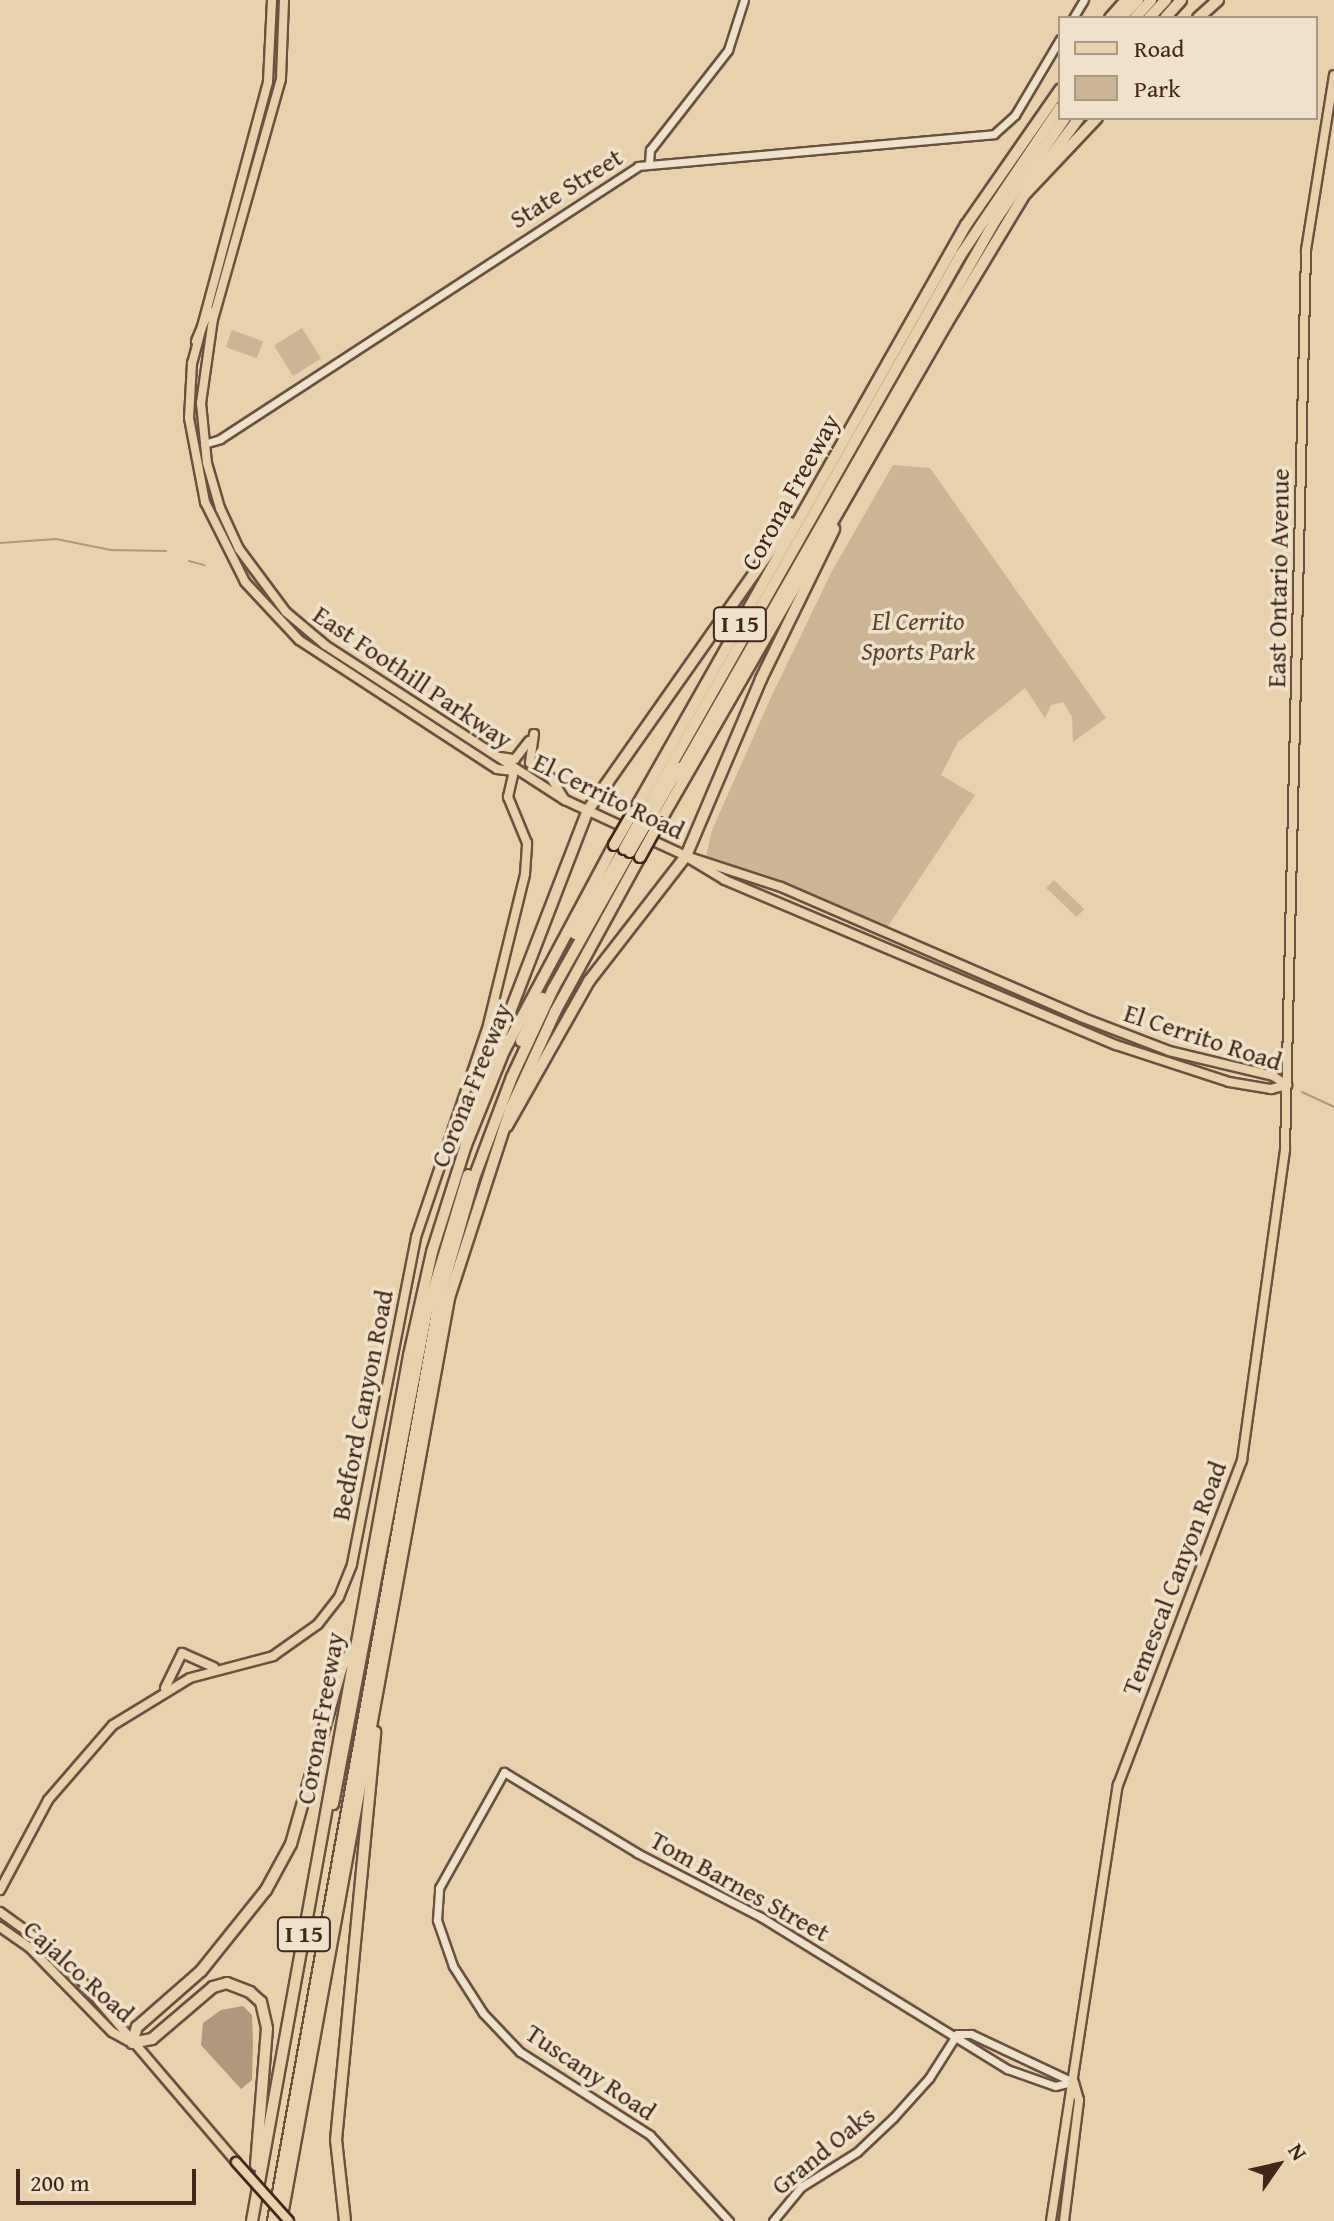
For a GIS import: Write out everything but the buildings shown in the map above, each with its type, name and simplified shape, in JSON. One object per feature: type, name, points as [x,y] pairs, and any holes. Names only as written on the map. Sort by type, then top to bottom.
[{"type":"highway","points":[[1112,16],[1126,0]]},
{"type":"highway","points":[[1123,16],[1138,0]]},
{"type":"highway","points":[[1137,16],[1151,0]]},
{"type":"highway","points":[[1151,16],[1166,0]]},
{"type":"highway","points":[[1167,16],[1181,0]]},
{"type":"highway","points":[[1200,16],[1218,0]]},
{"type":"highway","name":"Corona Freeway","points":[[281,2221],[449,1298],[501,1134],[629,851],[648,817],[687,717],[966,225],[1058,93]]},
{"type":"highway","points":[[648,817],[763,603],[960,256],[1058,111]]},
{"type":"highway","points":[[648,817],[687,757],[995,221],[1064,120]]},
{"type":"highway","name":"Corona Freeway","points":[[251,2221],[416,1320],[466,1145],[511,1038],[871,454],[1025,194],[1078,120]]},
{"type":"highway","points":[[1025,194],[1038,186],[1095,120]]},
{"type":"highway","points":[[466,1145],[466,1126],[588,810],[846,437]]},
{"type":"highway","points":[[501,1134],[589,981],[686,856],[761,679],[871,454]]},
{"type":"highway","points":[[687,717],[763,603]]},
{"type":"highway","points":[[316,1863],[338,1787],[427,1311],[447,1237],[530,1021],[629,851]]},
{"type":"highway","points":[[273,2221],[440,1296],[478,1165],[512,1077],[553,989],[629,851]]},
{"type":"highway","points":[[251,2221],[267,2028],[261,2002],[241,1987],[227,1983],[213,1987],[152,2039],[132,2043],[137,2027],[201,1971],[266,1890],[291,1844],[342,1666],[355,1648]]},
{"type":"highway","points":[[345,2221],[336,2140],[381,1666]]},
{"type":"main road","name":"East Foothill Parkway","points":[[272,0],[272,59],[195,342],[189,418],[200,487],[217,532],[256,597],[299,640],[342,672],[497,769],[514,771]]},
{"type":"main road","name":"East Foothill Parkway","points":[[284,0],[283,57],[207,345],[201,403],[204,444],[220,508],[239,549],[286,612],[325,645],[499,756],[514,771]]},
{"type":"main road","points":[[268,121],[276,66],[272,59]]},
{"type":"main road","name":"East Ontario Avenue","points":[[1287,1085],[1306,250],[1334,75]]},
{"type":"main road","points":[[201,403],[201,349],[195,342],[203,333],[227,262]]},
{"type":"main road","points":[[499,756],[515,759],[534,734],[530,763],[551,778],[565,800]]},
{"type":"main road","name":"El Cerrito Road","points":[[514,771],[565,800],[686,856],[725,880],[1128,1050],[1229,1082],[1271,1089],[1287,1085]]},
{"type":"main road","name":"Bedford Canyon Road","points":[[0,1890],[48,1800],[80,1758],[113,1725],[162,1692],[216,1667],[256,1662],[291,1645],[329,1612],[347,1581],[416,1237],[488,1025],[525,874],[527,843],[507,790],[514,771]]},
{"type":"main road","name":"El Cerrito Road","points":[[686,856],[781,887],[1133,1037],[1273,1076],[1287,1085]]},
{"type":"main road","name":"Temescal Canyon Road","points":[[1051,2221],[1067,2098],[1073,2082],[1118,1785],[1226,1511],[1244,1451],[1285,1150],[1287,1085]]},
{"type":"main road","points":[[162,1692],[182,1653],[216,1667]]},
{"type":"main road","name":"Cajalco Road","points":[[0,1912],[50,1948],[289,2221]]},
{"type":"main road","name":"Cajalco Road","points":[[0,1927],[45,1962],[112,2032],[132,2043]]},
{"type":"main road","name":"Temescal Canyon Road","points":[[1064,2221],[1079,2100],[1073,2082]]},
{"type":"street","points":[[649,163],[650,150],[728,50],[744,0]]},
{"type":"street","name":"State Street","points":[[204,444],[239,427],[608,182],[649,163],[979,138],[1005,127],[1058,42]]},
{"type":"street","name":"Tom Barnes Street","points":[[504,1772],[957,2034],[980,2053],[1034,2080],[1055,2086],[1073,2082]]},
{"type":"street","name":"Tuscany Road","points":[[504,1772],[439,1888],[437,1920],[453,1966],[483,2013],[513,2046],[548,2074],[650,2135],[729,2221]]},
{"type":"street","name":"Tom Barnes Street","points":[[957,2034],[971,2034],[1073,2082]]},
{"type":"street","name":"Grand Oaks","points":[[773,2221],[801,2187],[857,2152],[903,2108],[957,2034]]},
{"type":"green space","points":[[302,328],[321,359],[293,376],[274,345]]},
{"type":"green space","points":[[232,330],[263,341],[257,358],[226,347]]},
{"type":"green space","name":"El Cerrito Sports Park","points":[[893,465],[930,468],[1106,718],[1073,742],[1072,717],[1063,702],[1051,705],[1045,718],[1025,688],[958,742],[941,775],[975,795],[886,929],[828,902],[782,892],[706,856],[712,830],[772,695],[832,571]]},
{"type":"green space","points":[[1054,880],[1084,909],[1077,917],[1046,888]]},
{"type":"shaded area","points":[[243,2006],[252,2015],[253,2040],[252,2080],[241,2089],[201,2045],[203,2023],[221,2010]]},
{"type":"waterway","points":[[0,543],[56,539],[111,550],[166,551]]},
{"type":"waterway","points":[[189,561],[204,565]]},
{"type":"waterway","points":[[1302,1092],[1334,1107]]}]
